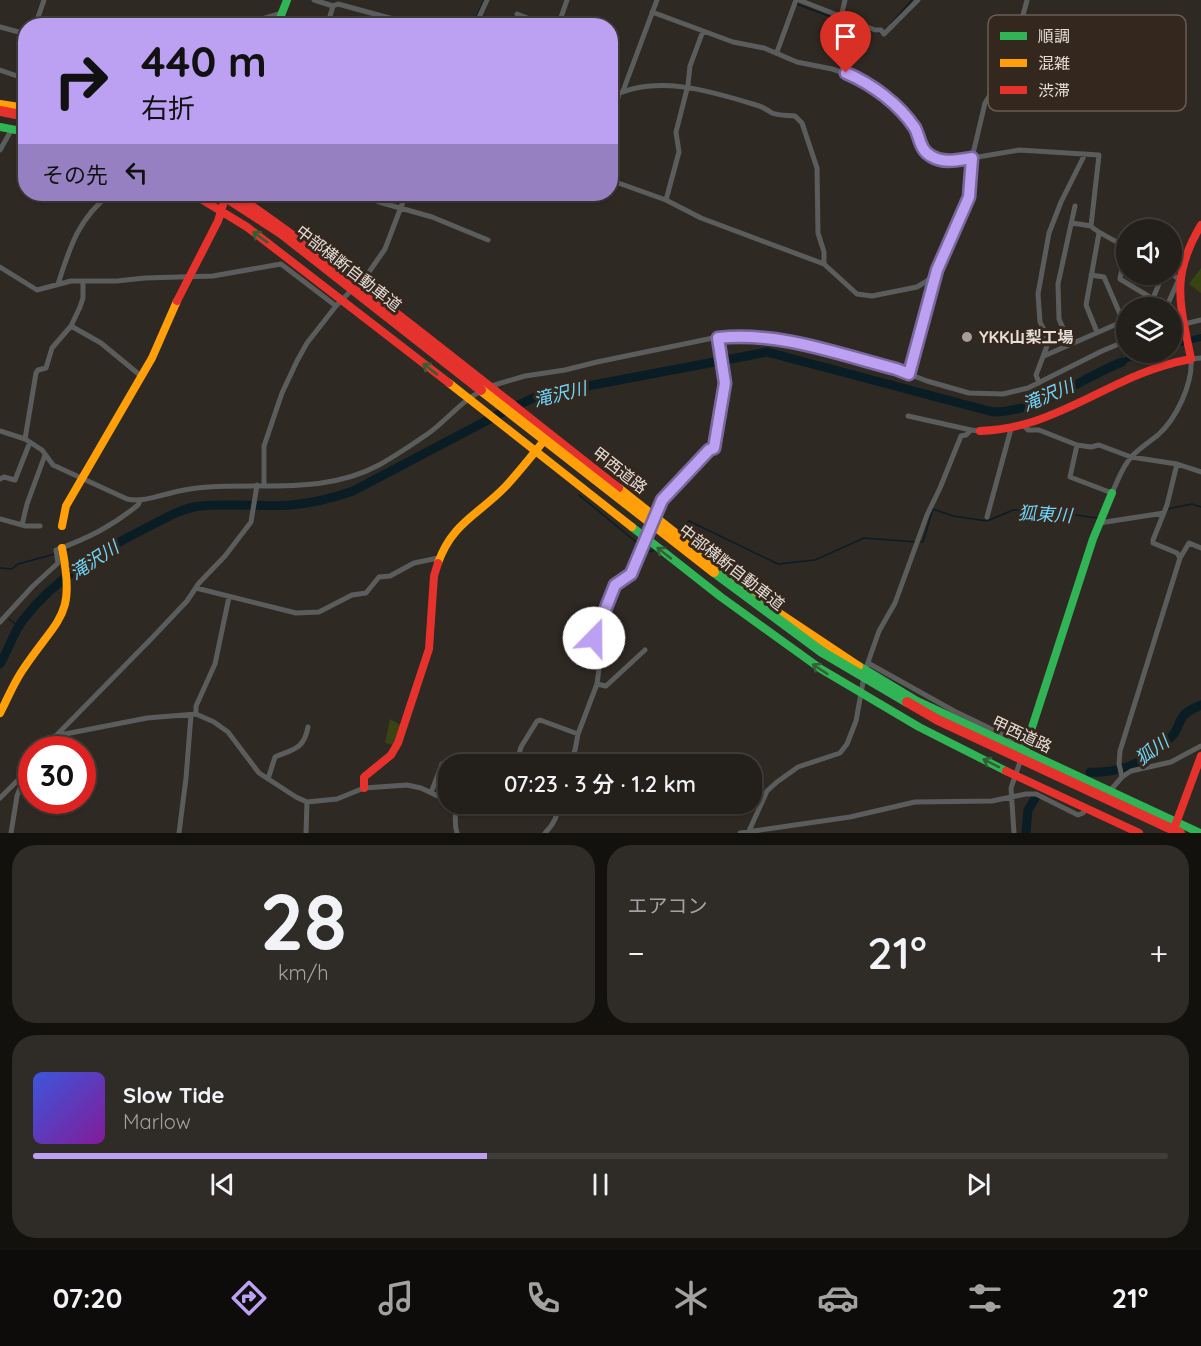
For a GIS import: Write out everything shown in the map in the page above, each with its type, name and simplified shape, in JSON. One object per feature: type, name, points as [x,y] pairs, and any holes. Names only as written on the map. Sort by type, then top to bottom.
[{"type":"main road","points":[[280,18],[287,0]]},
{"type":"main road","points":[[0,104],[18,107]]},
{"type":"main road","points":[[0,111],[18,109]]},
{"type":"main road","points":[[205,201],[225,203],[339,303],[472,402],[646,541],[785,645],[860,694],[919,727],[1016,776],[1139,833]]},
{"type":"main road","name":"甲西道路","points":[[245,201],[358,283],[763,602],[917,701],[1024,749],[1147,809],[1175,830]]},
{"type":"main road","points":[[62,526],[66,506],[152,358],[225,203]]},
{"type":"main road","name":"中部横断自動車道","points":[[225,203],[281,234],[735,588],[813,646],[938,720],[1175,830]]},
{"type":"main road","points":[[1182,261],[1201,225]]},
{"type":"main road","points":[[975,430],[1011,429],[1024,426],[1140,372],[1194,357],[1183,325],[1177,285]]},
{"type":"main road","points":[[364,788],[363,780],[366,774],[394,751],[425,664],[431,640],[433,586],[438,558],[444,546],[456,529],[504,488],[550,434]]},
{"type":"main road","points":[[1024,749],[1100,520],[1112,493]]},
{"type":"main road","points":[[0,713],[16,680],[59,622],[67,603],[68,571],[62,548]]},
{"type":"main road","points":[[1200,833],[1175,830],[1201,756]]},
{"type":"street","points":[[38,18],[44,0]]},
{"type":"street","points":[[314,0],[337,3],[390,18]]},
{"type":"street","points":[[479,18],[488,0]]},
{"type":"street","points":[[618,101],[657,0]]},
{"type":"street","points":[[841,17],[845,0]]},
{"type":"street","points":[[777,52],[796,1],[886,34],[918,0]]},
{"type":"street","points":[[1023,15],[1027,0]]},
{"type":"street","points":[[560,18],[565,1]]},
{"type":"street","points":[[330,18],[337,3]]},
{"type":"street","points":[[652,12],[733,42],[777,52],[796,62],[846,73],[868,84],[896,106],[914,126],[923,149],[932,157],[948,162],[1018,150],[1100,155],[1091,226]]},
{"type":"street","points":[[265,18],[282,13]]},
{"type":"street","points":[[517,14],[527,18]]},
{"type":"street","points":[[0,27],[18,32]]},
{"type":"street","points":[[666,200],[679,152],[676,137],[677,125],[687,89],[690,66],[703,31]]},
{"type":"street","points":[[0,70],[18,76]]},
{"type":"street","points":[[618,94],[665,86],[687,89],[726,96],[760,106],[774,114],[795,116],[800,119],[817,168],[818,233],[824,252],[824,264]]},
{"type":"street","points":[[909,374],[937,270],[969,197],[972,158],[988,98]]},
{"type":"street","points":[[0,150],[5,128],[18,114]]},
{"type":"street","points":[[1039,382],[1036,375],[1047,346],[1046,334],[1040,322],[1038,294],[1049,233],[1061,202],[1085,154]]},
{"type":"street","points":[[618,183],[666,200],[701,218],[824,264],[857,294],[863,296],[917,287],[927,281],[937,270]]},
{"type":"street","points":[[58,284],[80,226],[101,201]]},
{"type":"street","points":[[379,201],[432,217],[488,240]]},
{"type":"street","points":[[264,486],[264,446],[282,393],[307,343],[339,303],[369,272],[385,249],[403,201]]},
{"type":"street","points":[[1070,344],[1059,319],[1058,284],[1075,206]]},
{"type":"street","points":[[1072,223],[1091,226],[1099,233],[1116,241]]},
{"type":"street","points":[[1097,332],[1086,305],[1099,233]]},
{"type":"street","points":[[0,267],[37,290],[82,281],[213,276],[281,264],[339,303]]},
{"type":"street","points":[[1091,275],[1104,277],[1116,302]]},
{"type":"street","points":[[0,479],[4,477],[15,480],[27,441],[36,373],[48,364],[52,348],[71,326],[83,298],[82,281]]},
{"type":"street","points":[[1130,285],[1150,297]]},
{"type":"street","points":[[1183,325],[1201,320]]},
{"type":"street","points":[[1044,356],[1116,325]]},
{"type":"street","points":[[71,326],[101,343],[141,376]]},
{"type":"street","points":[[0,431],[27,441],[42,450],[53,465],[82,480],[127,499],[140,501],[195,488],[330,483],[359,474],[380,464],[429,433],[489,387],[525,376],[738,335],[782,340],[896,369],[937,385],[979,394],[1009,393],[1028,388],[1116,345]]},
{"type":"street","points":[[573,754],[578,734],[597,684],[599,669],[594,638],[615,585],[631,574],[662,500],[709,450],[714,448],[725,383],[718,340]]},
{"type":"street","points":[[1077,445],[1070,477],[1112,493],[1131,457],[1158,434],[1174,412],[1190,378],[1194,357]]},
{"type":"street","points":[[908,416],[975,430]]},
{"type":"street","points":[[1024,426],[1077,445],[1091,447],[1099,445],[1131,457],[1177,464],[1201,472]]},
{"type":"street","points":[[987,517],[1011,429]]},
{"type":"street","points":[[749,831],[766,792],[777,782],[793,770],[834,757],[844,749],[856,721],[860,694],[879,631],[895,603],[927,515],[961,436],[975,430]]},
{"type":"street","points":[[22,525],[27,504],[45,455]]},
{"type":"street","points":[[1177,464],[1167,505],[1153,543],[1177,553],[1180,558]]},
{"type":"street","points":[[55,736],[187,601],[225,556],[248,527],[252,518],[257,486]]},
{"type":"street","points":[[0,622],[58,563],[56,550],[94,536],[114,524],[140,501]]},
{"type":"street","points":[[1100,520],[1164,513]]},
{"type":"street","points":[[0,519],[22,525],[40,526]]},
{"type":"street","points":[[1122,777],[1119,764],[1120,751],[1147,658],[1180,558],[1189,543],[1201,548]]},
{"type":"street","points":[[196,588],[296,613],[319,612],[352,595],[366,593],[379,577],[390,576],[414,563],[438,558]]},
{"type":"street","points":[[179,833],[194,714],[218,655],[229,597]]},
{"type":"street","points":[[597,684],[606,686],[645,650]]},
{"type":"street","points":[[55,736],[147,718],[194,714],[214,722],[228,732],[254,767],[268,779],[307,802],[337,799],[364,788],[407,784],[438,796]]},
{"type":"street","points":[[519,754],[537,721],[540,720],[578,734]]},
{"type":"street","points":[[268,779],[275,757],[302,744],[308,727]]},
{"type":"street","points":[[1109,792],[1122,777],[1131,771],[1171,762],[1201,746]]},
{"type":"street","points":[[1014,833],[1011,788],[1024,749]]},
{"type":"street","points":[[431,793],[438,775]]},
{"type":"street","points":[[0,798],[18,780]]},
{"type":"street","points":[[11,833],[18,794]]},
{"type":"street","points":[[740,833],[850,816],[915,802],[992,801],[1036,794],[1078,815],[1086,808]]},
{"type":"street","points":[[306,833],[307,802]]},
{"type":"street","points":[[456,814],[454,825],[457,833]]},
{"type":"street","points":[[545,833],[554,824],[557,814]]},
{"type":"green space","points":[[1201,268],[1201,293],[1189,284]]},
{"type":"green space","points":[[390,719],[401,725],[393,745],[385,743]]},
{"type":"water","points":[[1201,334],[1201,341],[1182,346],[1182,339]]},
{"type":"water","points":[[1116,361],[1116,363],[1126,363],[1114,369],[1111,363]]},
{"type":"waterway","points":[[476,18],[484,0]]},
{"type":"waterway","points":[[793,0],[799,5],[869,31],[881,33]]},
{"type":"waterway","points":[[891,24],[912,0]]},
{"type":"waterway","name":"滝沢川","points":[[0,664],[19,625],[50,591],[97,555],[168,517],[200,506],[291,505],[315,502],[345,494],[540,395],[767,352],[993,412],[1010,411],[1043,401],[1120,363]]},
{"type":"waterway","name":"狐東川","points":[[579,495],[641,546]]},
{"type":"waterway","name":"狐東川","points":[[1167,509],[1192,504],[1201,507]]},
{"type":"waterway","name":"狐東川","points":[[921,542],[923,542],[933,509],[953,516],[987,521],[1013,510],[1040,510],[1097,518]]},
{"type":"waterway","name":"狐東川","points":[[679,528],[689,521],[778,564],[815,560],[864,538],[916,542]]},
{"type":"waterway","name":"狐東川","points":[[645,548],[651,552],[654,550]]},
{"type":"waterway","points":[[0,568],[12,569],[18,564],[55,554]]},
{"type":"waterway","points":[[9,619],[19,627]]},
{"type":"waterway","name":"狐川","points":[[1090,772],[1125,768],[1146,758],[1165,744],[1176,731],[1186,713],[1201,705]]},
{"type":"waterway","name":"狐川","points":[[1026,833],[1028,810],[1036,797]]},
{"type":"traffic: fast","points":[[280,18],[287,0]]},
{"type":"traffic: fast","points":[[0,127],[18,130]]},
{"type":"traffic: fast","points":[[1024,752],[1093,539],[1112,493]]},
{"type":"traffic: fast","points":[[632,527],[721,597],[821,669],[919,727],[1006,771]]},
{"type":"traffic: fast","points":[[714,572],[822,652],[907,702]]},
{"type":"traffic: fast","points":[[859,666],[917,701],[1200,833]]},
{"type":"traffic: slow","points":[[0,104],[18,107]]},
{"type":"traffic: slow","points":[[62,526],[66,506],[152,358],[177,301]]},
{"type":"traffic: slow","points":[[449,383],[632,527]]},
{"type":"traffic: slow","points":[[481,390],[714,572]]},
{"type":"traffic: slow","points":[[438,563],[444,549],[458,529],[505,487],[547,437]]},
{"type":"traffic: slow","points":[[619,488],[763,602],[859,666]]},
{"type":"traffic: slow","points":[[0,713],[20,673],[61,614],[67,589],[62,548]]},
{"type":"traffic: jam","points":[[0,111],[18,114]]},
{"type":"traffic: jam","points":[[204,201],[247,227],[449,383]]},
{"type":"traffic: jam","points":[[177,301],[218,221],[224,201]]},
{"type":"traffic: jam","points":[[232,201],[281,233],[481,390]]},
{"type":"traffic: jam","points":[[245,201],[381,301],[619,488]]},
{"type":"traffic: jam","points":[[980,431],[1008,428],[1035,421],[1130,378],[1191,359],[1181,306],[1181,275],[1191,243],[1201,225]]},
{"type":"traffic: jam","points":[[364,788],[364,777],[391,755],[398,743],[429,649],[434,576],[438,563]]},
{"type":"traffic: jam","points":[[907,702],[938,720],[1180,833]]},
{"type":"traffic: jam","points":[[1175,826],[1201,756]]},
{"type":"traffic: jam","points":[[1006,771],[1139,833]]},
{"type":"place","name":"YKK山梨工場","points":[[967,337]]},
{"type":"route","points":[[594,638],[611,591],[615,585],[631,574],[662,500],[709,450],[714,448],[725,383],[718,338],[738,335],[762,336],[909,374],[937,270],[969,197],[972,158],[948,162],[932,157],[923,149],[914,126],[896,106],[868,84],[846,73]]}]
